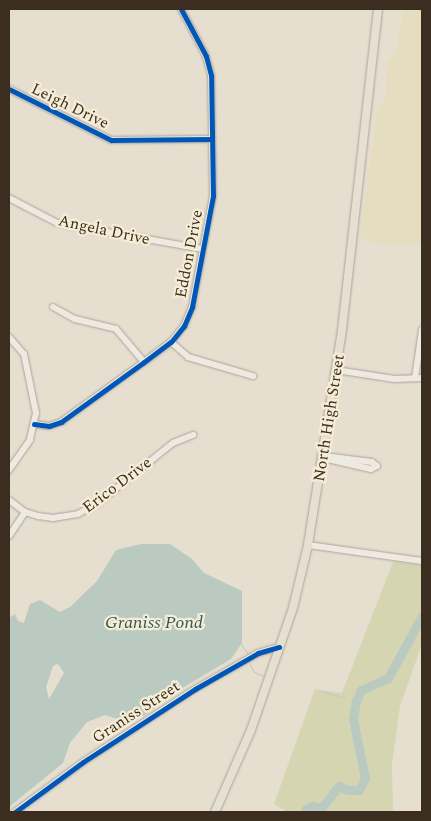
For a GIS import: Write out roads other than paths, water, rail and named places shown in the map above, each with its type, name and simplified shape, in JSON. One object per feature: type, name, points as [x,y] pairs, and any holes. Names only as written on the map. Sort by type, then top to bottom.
[{"type":"main road","name":"North High Street","points":[[215,812],[251,730],[298,592],[308,545],[336,370],[378,9]]},
{"type":"street","name":"Eddon Drive","points":[[34,424],[49,426],[61,422],[172,342],[184,326],[192,307],[212,196],[210,69],[181,9]]},
{"type":"street","name":"Leigh Drive","points":[[9,89],[111,140],[212,139]]},
{"type":"street","name":"Angela Drive","points":[[9,198],[68,225],[203,249]]},
{"type":"street","points":[[53,307],[75,319],[116,329],[144,362]]},
{"type":"street","points":[[415,378],[422,330]]},
{"type":"street","points":[[9,337],[22,349],[27,362],[35,401],[34,424],[25,449],[9,470]]},
{"type":"street","points":[[172,342],[188,357],[253,376]]},
{"type":"street","points":[[336,370],[422,378]]},
{"type":"street","name":"Erico Drive","points":[[9,500],[25,512],[53,518],[86,511],[173,443],[194,435]]},
{"type":"street","points":[[323,458],[372,462],[377,466],[371,469],[323,458]]},
{"type":"street","points":[[9,536],[25,512]]},
{"type":"street","points":[[308,545],[422,561]]},
{"type":"street","name":"Graniss Street","points":[[15,812],[83,762],[195,689],[258,653],[279,646]]},
{"type":"water","name":"Graniss Pond","points":[[141,544],[170,544],[192,559],[204,573],[242,591],[242,643],[231,659],[169,696],[145,715],[126,722],[105,715],[87,722],[70,743],[63,763],[9,807],[9,618],[15,614],[18,621],[24,623],[30,604],[40,600],[60,612],[70,607],[97,581],[116,550]],"holes":[[[58,664],[64,673],[49,699],[46,687],[53,666]]]},
{"type":"waterway","points":[[307,812],[306,809],[312,806],[321,808],[339,786],[348,790],[359,790],[365,778],[353,719],[356,701],[361,690],[388,678],[422,616]]},
{"type":"waterway","points":[[241,644],[248,654]]},
{"type":"waterway","points":[[250,665],[254,672],[264,676]]},
{"type":"waterway","points":[[321,691],[345,698]]},
{"type":"waterway","points":[[352,700],[356,701]]}]
